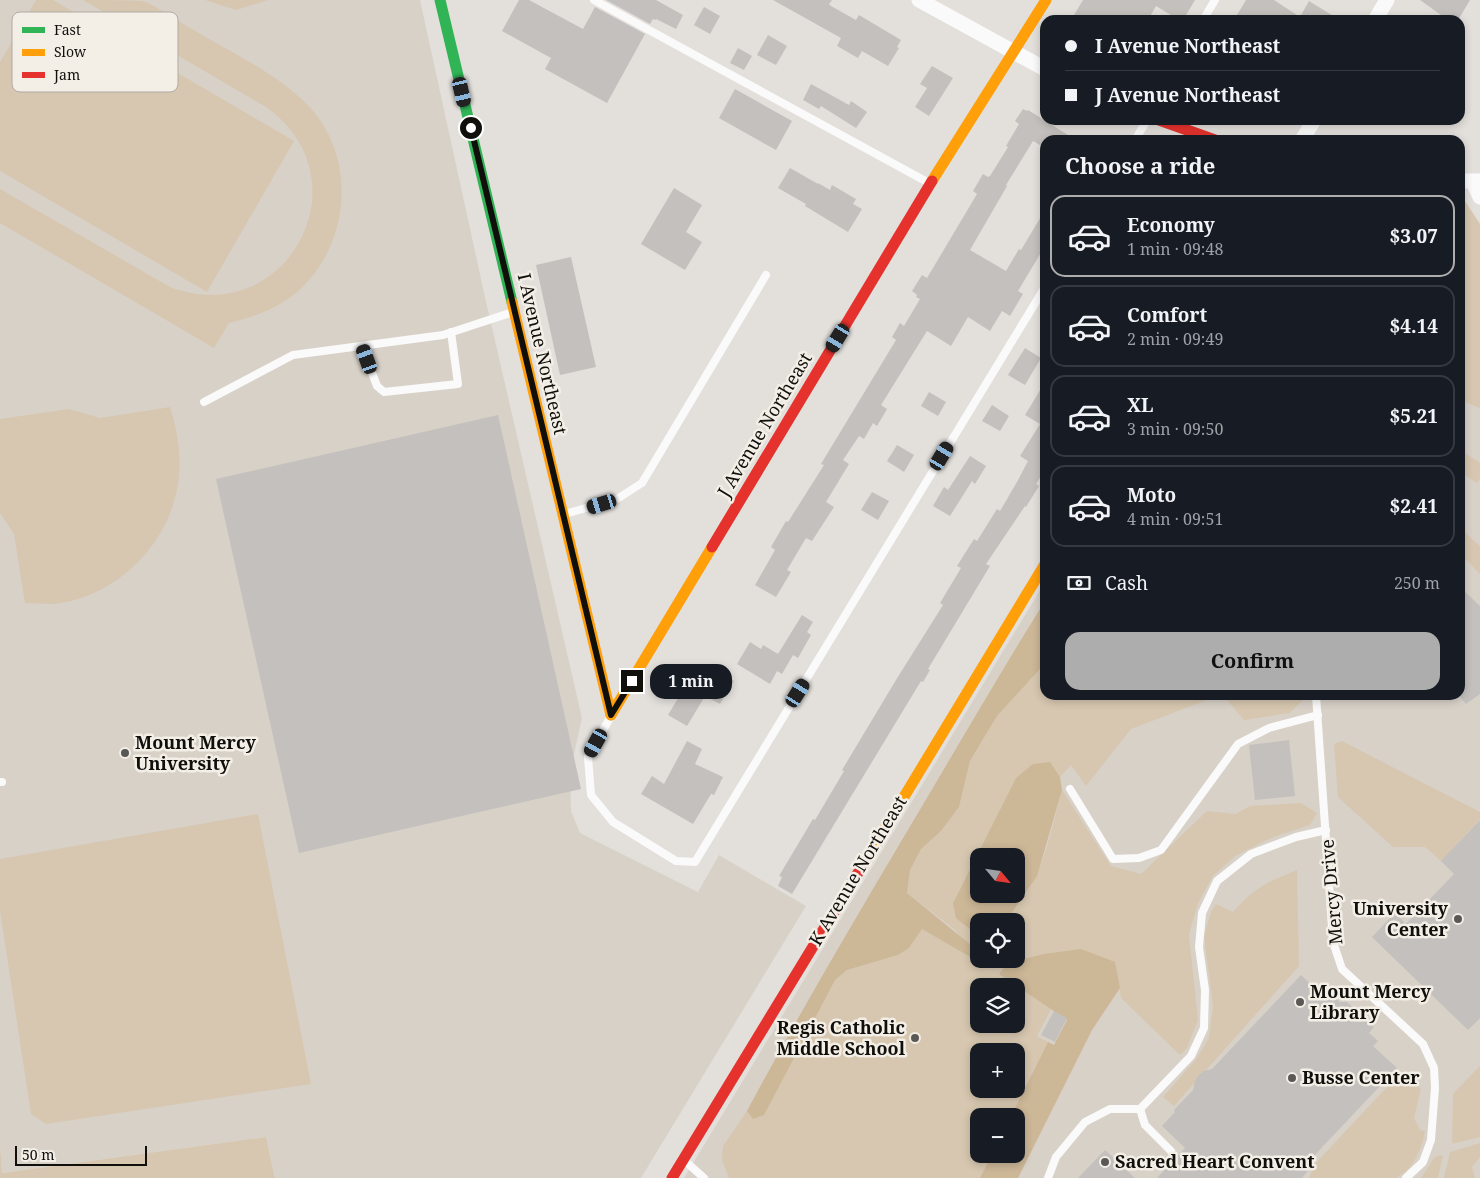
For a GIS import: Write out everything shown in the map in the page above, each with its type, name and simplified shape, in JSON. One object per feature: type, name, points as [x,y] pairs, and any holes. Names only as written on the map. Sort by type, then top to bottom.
[{"type":"street","name":"I Avenue Northeast","points":[[440,0],[611,715]]},
{"type":"street","points":[[919,0],[1040,66]]},
{"type":"street","name":"J Avenue Northeast","points":[[611,715],[930,184],[1046,0]]},
{"type":"street","points":[[1378,15],[1387,0]]},
{"type":"street","points":[[1173,125],[1201,135]]},
{"type":"street","points":[[1471,181],[1480,197]]},
{"type":"street","name":"K Avenue Northeast","points":[[672,1178],[1040,572]]},
{"type":"lane","points":[[594,0],[930,184]]},
{"type":"lane","points":[[1206,15],[1215,0]]},
{"type":"lane","points":[[563,515],[617,499],[642,483],[766,275]]},
{"type":"lane","points":[[611,715],[588,757],[591,795],[613,822],[676,861],[695,862],[1040,295]]},
{"type":"lane","points":[[204,402],[293,355],[443,335],[514,312]]},
{"type":"lane","points":[[362,346],[377,386],[384,392],[458,384],[451,332]]},
{"type":"lane","name":"Mercy Drive","points":[[1316,700],[1333,942],[1342,969],[1423,1044],[1434,1068],[1435,1088],[1431,1140],[1423,1162],[1406,1178]]},
{"type":"lane","points":[[1070,789],[1113,859],[1139,858],[1160,850],[1238,744],[1269,728],[1318,715]]},
{"type":"lane","points":[[1048,1178],[1056,1157],[1085,1122],[1110,1109],[1140,1109],[1192,1056],[1204,1028],[1205,990],[1199,947],[1202,913],[1217,881],[1251,854],[1296,837],[1326,830]]},
{"type":"lane","points":[[1140,1109],[1145,1126],[1171,1151]]},
{"type":"lane","points":[[684,1159],[704,1178]]},
{"type":"shaded area","points":[[0,0],[420,0],[485,297],[582,718],[570,772],[571,811],[580,833],[698,892],[719,855],[806,906],[641,1178],[275,1178],[266,1137],[2,1173],[0,1143]]},
{"type":"shaded area","points":[[36,0],[53,0],[74,12],[29,12]]},
{"type":"shaded area","points":[[83,0],[143,1],[164,12],[104,12]]},
{"type":"shaded area","points":[[205,0],[268,0],[236,10]]},
{"type":"shaded area","points":[[178,20],[272,76],[301,98],[313,111],[327,132],[337,155],[341,180],[341,205],[336,229],[327,253],[314,274],[297,292],[273,308],[229,323],[214,348],[0,223],[0,189],[170,287],[212,295],[249,288],[279,268],[300,240],[311,207],[310,172],[296,137],[266,107],[178,56]]},
{"type":"shaded area","points":[[12,41],[12,92],[178,92],[178,73],[294,141],[207,292],[0,171],[0,62]]},
{"type":"shaded area","points":[[1465,202],[1480,224],[1480,1178],[684,1178],[1040,590],[1040,700],[1465,700]]},
{"type":"shaded area","points":[[1465,202],[1480,224],[1480,408],[1465,402]]},
{"type":"shaded area","points":[[170,407],[176,428],[179,450],[178,483],[169,515],[147,553],[114,582],[94,593],[74,600],[52,604],[25,603],[14,534],[0,513],[0,419],[69,409],[100,418]]},
{"type":"shaded area","points":[[1465,453],[1480,463],[1480,479],[1477,483],[1465,475]]},
{"type":"shaded area","points":[[1465,532],[1480,546],[1480,574],[1465,558]]},
{"type":"shaded area","points":[[1040,609],[1040,669],[997,716],[970,761],[959,807],[941,831],[921,849],[910,870],[907,893],[970,944],[970,957],[922,929],[909,948],[898,955],[847,970],[835,980],[764,1115],[753,1119],[747,1111],[802,1010]]},
{"type":"shaded area","points":[[1040,669],[1040,700],[1207,700],[1131,729],[1086,786],[1071,765],[1060,777],[1050,762],[1016,778],[981,848],[970,848],[970,869],[953,903],[970,928],[970,951],[955,930],[907,893],[910,870],[921,849],[941,831],[959,807],[970,761],[997,716]]},
{"type":"shaded area","points":[[1227,700],[1303,700],[1290,713],[1244,720]]},
{"type":"shaded area","points":[[1342,741],[1480,812],[1480,819],[1441,861],[1425,847],[1393,847],[1338,797],[1334,744]]},
{"type":"shaded area","points":[[1050,762],[1060,777],[1062,790],[1037,876],[1025,894],[1025,848],[981,848],[1016,778],[1033,764]]},
{"type":"shaded area","points":[[1062,790],[1111,866],[1141,874],[1207,811],[1236,814],[1250,806],[1301,803],[1317,813],[1310,825],[1273,837],[1235,856],[1213,876],[1198,903],[1189,935],[1198,1020],[1187,1048],[1180,1055],[1121,998],[1115,962],[999,974],[1005,978],[970,978],[970,1033],[1025,1033],[1025,992],[1051,1009],[1037,1036],[1048,1042],[1025,1088],[1025,1043],[970,1043],[970,1098],[1020,1098],[1015,1108],[970,1108],[970,1163],[988,1163],[980,1178],[729,1178],[722,1160],[723,1146],[747,1111],[753,1119],[835,980],[847,970],[898,955],[909,948],[922,929],[970,957],[970,968],[1025,968],[1025,913],[1010,913],[1019,903],[1025,903],[1025,895],[1042,862],[1048,844]]},
{"type":"shaded area","points":[[258,814],[311,1084],[46,1124],[31,1114],[0,911],[0,859]]},
{"type":"shaded area","points":[[970,869],[970,903],[1019,903],[1012,913],[970,913],[970,929],[956,918],[953,903]]},
{"type":"shaded area","points":[[1297,870],[1299,966],[1174,1106],[1163,1097],[1197,1058],[1209,1038],[1213,1006],[1204,936],[1211,912],[1216,904],[1233,912],[1262,886]]},
{"type":"shaded area","points":[[1081,949],[1115,962],[1120,988],[1092,1030],[1018,1178],[980,1178],[988,1163],[1025,1163],[1025,1108],[1015,1108],[1020,1098],[1025,1098],[1025,1088],[1048,1042],[1054,1045],[1067,1020],[1025,992],[1025,978],[1005,978],[999,974],[1004,968],[1025,968],[1025,959]]},
{"type":"shaded area","points":[[1480,1066],[1480,1137],[1452,1144],[1453,1094]]},
{"type":"shaded area","points":[[1402,1071],[1421,1089],[1414,1118],[1420,1130],[1425,1131],[1419,1152],[1407,1170],[1396,1178],[1309,1178],[1314,1165]]},
{"type":"shaded area","points":[[266,1137],[275,1178],[0,1178],[0,1143],[2,1173]]},
{"type":"shaded area","points":[[1480,1143],[1480,1157],[1472,1167],[1475,1178],[1444,1178],[1450,1152]]},
{"type":"shaded area","points":[[1443,1155],[1438,1178],[1421,1178],[1435,1157]]},
{"type":"building","points":[[519,0],[529,0],[583,29],[595,7],[645,34],[607,103],[545,69],[551,58],[502,31]]},
{"type":"building","points":[[606,0],[656,0],[683,15],[676,29],[656,19],[653,19],[650,24]]},
{"type":"building","points":[[773,0],[832,0],[829,4],[831,6],[856,20],[859,15],[901,40],[897,47],[899,48],[888,66],[862,51],[858,58],[837,46],[841,38]]},
{"type":"building","points":[[1083,0],[1195,0],[1186,15],[1171,15],[1156,6],[1151,15],[1074,15]]},
{"type":"building","points":[[1246,0],[1274,0],[1297,15],[1237,15]]},
{"type":"building","points":[[1420,0],[1470,0],[1461,15],[1441,15]]},
{"type":"building","points":[[1309,1],[1332,15],[1301,15]]},
{"type":"building","points":[[704,7],[720,16],[710,34],[694,25]]},
{"type":"building","points":[[768,35],[787,46],[776,65],[757,55]]},
{"type":"building","points":[[738,48],[752,56],[744,70],[730,63]]},
{"type":"building","points":[[932,66],[953,78],[929,116],[915,107],[927,88],[920,84]]},
{"type":"building","points":[[811,84],[849,105],[851,101],[867,112],[856,128],[821,106],[819,109],[803,100]]},
{"type":"building","points":[[735,89],[792,121],[776,150],[719,118]]},
{"type":"building","points":[[1023,109],[1028,110],[1040,118],[1040,125],[1052,125],[1068,135],[1040,135],[1040,145],[1033,141],[970,250],[1006,271],[1040,218],[1040,254],[1018,291],[1023,294],[1010,316],[1002,311],[990,331],[968,317],[951,346],[927,331],[881,405],[887,409],[877,426],[873,423],[864,439],[859,436],[843,460],[849,464],[826,502],[834,507],[812,541],[806,538],[787,570],[791,572],[776,597],[755,585],[775,550],[771,547],[786,521],[788,522],[824,465],[821,464],[896,340],[892,337],[900,323],[904,326],[920,299],[912,291],[922,275],[927,278],[977,194],[973,191],[983,174],[988,177],[990,176],[1008,147],[1006,146],[1019,124],[1015,121]]},
{"type":"building","points":[[790,168],[830,190],[832,185],[856,199],[853,204],[862,209],[848,232],[778,188]]},
{"type":"building","points":[[674,188],[702,205],[686,232],[702,242],[685,270],[641,244]]},
{"type":"building","points":[[571,257],[596,367],[560,375],[536,265]]},
{"type":"building","points":[[1025,348],[1040,357],[1025,385],[1008,375]]},
{"type":"building","points":[[1040,390],[1040,424],[1025,415]]},
{"type":"building","points":[[929,392],[946,402],[938,416],[921,406]]},
{"type":"building","points":[[992,405],[1009,416],[1000,431],[982,421]]},
{"type":"building","points":[[498,415],[581,789],[299,853],[216,479]]},
{"type":"building","points":[[1040,424],[1040,478],[1036,484],[1039,486],[986,564],[990,566],[928,669],[930,670],[923,682],[921,681],[792,894],[778,886],[782,877],[779,876],[813,819],[815,820],[844,771],[842,770],[943,605],[940,603],[961,568],[957,566],[974,539],[977,541],[997,509],[1000,511],[1017,482],[1028,461],[1020,456]]},
{"type":"building","points":[[897,445],[914,455],[904,472],[887,461]]},
{"type":"building","points":[[970,456],[986,466],[975,484],[972,481],[950,516],[933,506],[944,487],[948,490]]},
{"type":"building","points":[[872,492],[889,501],[878,520],[861,510]]},
{"type":"building","points":[[1465,592],[1480,606],[1480,694],[1466,704],[1463,700],[1465,700]]},
{"type":"building","points":[[802,615],[813,622],[807,632],[811,635],[798,658],[793,655],[782,674],[777,671],[770,684],[737,664],[750,642],[761,649],[763,645],[778,654]]},
{"type":"building","points":[[705,664],[734,681],[720,704],[705,696],[687,726],[668,715],[680,695],[685,698]]},
{"type":"building","points":[[1289,740],[1295,796],[1255,800],[1249,745]]},
{"type":"building","points":[[687,741],[702,749],[695,764],[723,777],[714,795],[711,794],[693,824],[641,794],[652,776],[664,784]]},
{"type":"building","points":[[1480,820],[1480,1018],[1468,1030],[1372,937],[1395,913],[1406,924],[1454,874],[1441,861]]},
{"type":"building","name":"Busse Center","points":[[1301,975],[1327,1000],[1332,995],[1340,1002],[1347,1002],[1374,1027],[1369,1033],[1378,1041],[1373,1046],[1397,1068],[1310,1160],[1307,1172],[1302,1178],[1157,1178],[1185,1148],[1162,1126],[1193,1090],[1199,1075],[1204,1071],[1212,1069]]},
{"type":"building","points":[[1054,1011],[1067,1018],[1055,1042],[1041,1035]]},
{"type":"building","name":"Sacred Heart Convent","points":[[1105,1150],[1135,1178],[1078,1178]]},
{"type":"traffic: fast","points":[[440,0],[512,302]]},
{"type":"traffic: slow","points":[[932,181],[1046,0]]},
{"type":"traffic: slow","points":[[512,302],[611,715]]},
{"type":"traffic: slow","points":[[611,715],[712,547]]},
{"type":"traffic: slow","points":[[867,858],[1040,572]]},
{"type":"traffic: jam","points":[[1173,125],[1201,135]]},
{"type":"traffic: jam","points":[[712,547],[932,181]]},
{"type":"traffic: jam","points":[[672,1178],[867,858]]},
{"type":"place","name":"Mount Mercy University","points":[[125,753]]},
{"type":"place","name":"University Center","points":[[1458,919]]},
{"type":"place","name":"Mount Mercy Library","points":[[1300,1002]]},
{"type":"place","name":"Regis Catholic Middle School","points":[[915,1038]]},
{"type":"place","name":"Busse Center","points":[[1292,1078]]},
{"type":"place","name":"Sacred Heart Convent","points":[[1105,1162]]},
{"type":"route","points":[[471,128],[611,715],[632,681]]}]
